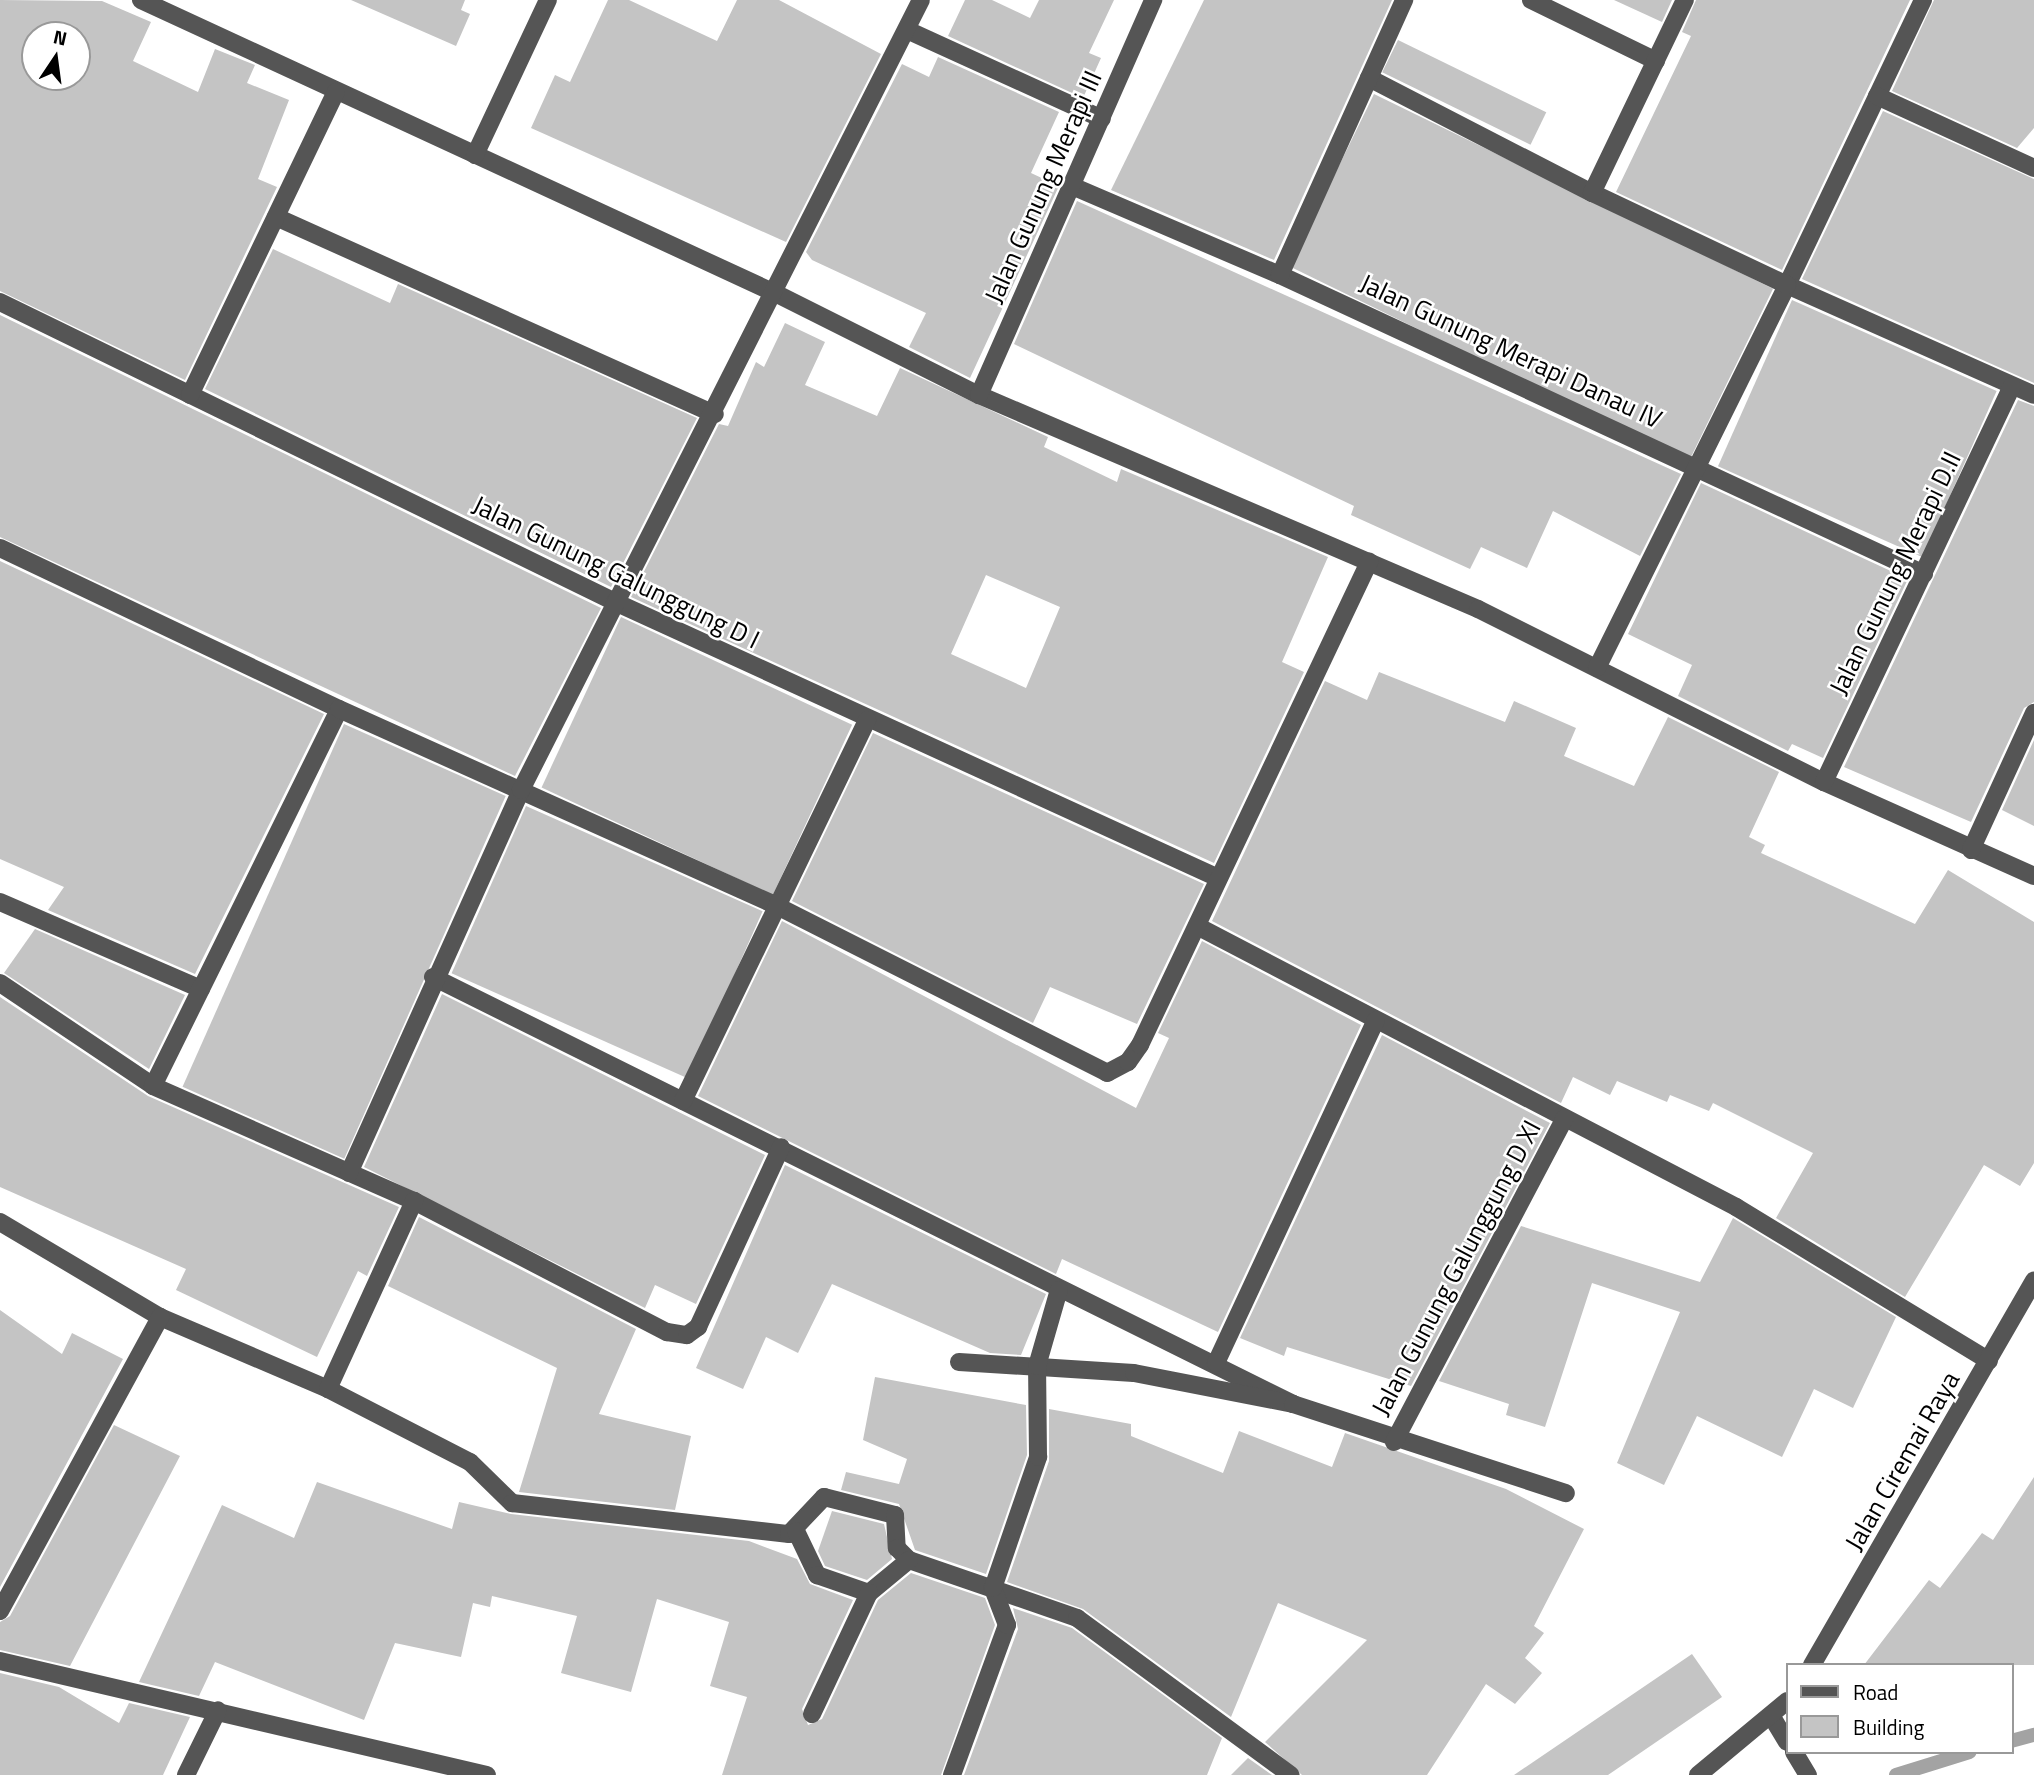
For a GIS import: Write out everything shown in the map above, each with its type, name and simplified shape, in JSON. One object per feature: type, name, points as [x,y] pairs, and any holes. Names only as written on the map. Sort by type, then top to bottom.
[{"type":"street","points":[[141,0],[778,294],[979,395],[1368,562],[1597,668],[1824,782],[2034,876]]},
{"type":"street","points":[[475,155],[548,0]]},
{"type":"street","points":[[349,1173],[433,977],[521,790],[615,602],[778,294],[921,0]]},
{"type":"street","name":"Jalan Gunung Merapi III","points":[[979,395],[1153,0]]},
{"type":"street","points":[[1280,275],[1404,0]]},
{"type":"street","points":[[1531,0],[1656,61]]},
{"type":"street","points":[[1592,193],[1685,0]]},
{"type":"street","points":[[1597,668],[1701,467],[1923,0]]},
{"type":"street","points":[[907,30],[1102,119]]},
{"type":"street","points":[[1369,78],[1592,193],[1787,285],[2034,395]]},
{"type":"street","points":[[190,395],[336,92]]},
{"type":"street","points":[[1877,96],[2034,168]]},
{"type":"street","name":"Jalan Gunung Merapi Danau IV","points":[[1073,186],[1280,275],[1701,467],[1924,574]]},
{"type":"street","points":[[276,217],[715,414]]},
{"type":"street","name":"Jalan Gunung Galunggung D I","points":[[0,302],[615,602],[867,720],[1216,877]]},
{"type":"street","name":"Jalan Gunung Merapi D.II","points":[[1824,782],[2012,386]]},
{"type":"street","points":[[0,548],[339,709],[778,906],[1107,1073],[1128,1062],[1140,1045],[1197,926],[1216,877],[1368,562]]},
{"type":"street","points":[[153,1086],[339,709]]},
{"type":"street","points":[[1971,850],[2034,713]]},
{"type":"street","points":[[683,1101],[867,720]]},
{"type":"street","points":[[0,902],[201,989]]},
{"type":"street","points":[[1197,926],[1736,1207],[1989,1361]]},
{"type":"street","points":[[433,977],[782,1147],[1059,1290],[1216,1363],[1293,1405],[1394,1442],[1566,1493]]},
{"type":"street","points":[[0,983],[153,1086],[414,1201],[667,1332],[687,1335],[698,1327],[782,1147]]},
{"type":"street","points":[[1216,1363],[1376,1020]]},
{"type":"street","name":"Jalan Gunung Galunggung D XI","points":[[1394,1442],[1565,1118]]},
{"type":"street","points":[[328,1389],[414,1201]]},
{"type":"street","points":[[0,1222],[160,1317],[328,1389],[470,1462],[512,1503],[796,1531]]},
{"type":"street","name":"Jalan Ciremai Raya","points":[[1813,1663],[2034,1281]]},
{"type":"street","points":[[952,1775],[1007,1625],[993,1588],[1038,1457],[1037,1366],[1059,1290]]},
{"type":"street","points":[[0,1611],[160,1317]]},
{"type":"street","points":[[959,1362],[1134,1373],[1293,1405]]},
{"type":"street","points":[[796,1531],[824,1497],[858,1502],[895,1516],[897,1548],[909,1560],[1077,1618],[1109,1638],[1291,1775]]},
{"type":"street","points":[[796,1531],[817,1575],[869,1593]]},
{"type":"street","points":[[812,1714],[869,1593],[909,1560]]},
{"type":"street","points":[[0,1661],[487,1775]]},
{"type":"street","points":[[1698,1775],[1772,1717],[1786,1702]]},
{"type":"street","points":[[186,1775],[218,1710]]},
{"type":"street","points":[[1772,1717],[1786,1740]]},
{"type":"street","points":[[1795,1754],[1808,1775]]},
{"type":"building","points":[[0,0],[102,1],[151,22],[133,61],[198,92],[215,49],[255,65],[247,83],[289,100],[258,179],[277,187],[185,380],[0,291]]},
{"type":"building","points":[[351,0],[465,0],[461,10],[470,14],[456,46]]},
{"type":"building","points":[[608,0],[629,0],[717,41],[737,0],[779,0],[881,54],[786,242],[531,128],[555,75],[570,82]]},
{"type":"building","points":[[965,0],[992,0],[1030,18],[1039,0],[1114,0],[1089,53],[1101,58],[1083,98],[948,36]]},
{"type":"building","points":[[1204,0],[1392,0],[1274,260],[1111,190]]},
{"type":"building","points":[[1614,0],[1672,0],[1662,22]]},
{"type":"building","points":[[1696,0],[1910,0],[1782,270],[1616,192],[1691,36],[1682,32]]},
{"type":"building","points":[[1934,0],[2034,0],[2034,128],[2017,148],[1892,91]]},
{"type":"building","points":[[1398,40],[1546,112],[1531,145],[1382,72]]},
{"type":"building","points":[[938,57],[1059,112],[1031,173],[1059,186],[970,378],[909,347],[926,313],[812,260],[806,252],[902,64],[929,77]]},
{"type":"building","points":[[1374,94],[1773,289],[1689,461],[1290,267]]},
{"type":"building","points":[[1883,111],[2034,179],[2034,383],[1802,279]]},
{"type":"building","points":[[1077,201],[1681,474],[1640,556],[1553,511],[1527,568],[1481,547],[1470,569],[1351,515],[1354,506],[1014,344]]},
{"type":"building","points":[[273,249],[390,303],[398,284],[697,418],[611,587],[205,389]]},
{"type":"building","points":[[1792,300],[1997,391],[1923,557],[1718,466]]},
{"type":"building","points":[[0,315],[601,608],[515,776],[0,537]]},
{"type":"building","points":[[785,323],[825,342],[805,385],[877,416],[900,368],[1048,437],[1044,447],[1117,482],[1121,469],[1328,557],[1282,662],[1304,672],[1214,863],[631,597],[719,424],[728,426],[756,362],[764,367]],"holes":[[[986,575],[1060,607],[1026,688],[951,654]]]},
{"type":"building","points":[[2018,400],[2034,406],[2034,702],[2024,708],[1971,822],[1844,767]]},
{"type":"building","points":[[1701,483],[1908,579],[1823,758],[1792,744],[1788,751],[1678,696],[1692,665],[1628,634]]},
{"type":"building","points":[[0,561],[324,714],[195,974],[48,910],[64,887],[0,859]]},
{"type":"building","points":[[621,617],[852,725],[773,895],[542,787]]},
{"type":"building","points":[[1379,672],[1505,722],[1514,701],[1576,728],[1564,756],[1634,786],[1668,717],[1779,772],[1749,837],[1765,845],[1761,853],[1915,924],[1948,870],[2034,922],[2034,1163],[2020,1186],[1984,1165],[1905,1297],[1776,1218],[1813,1153],[1713,1103],[1709,1111],[1670,1095],[1667,1102],[1617,1081],[1610,1095],[1573,1077],[1561,1103],[1212,921],[1325,681],[1367,700]]},
{"type":"building","points":[[344,724],[506,796],[344,1159],[183,1087]]},
{"type":"building","points":[[873,733],[1204,884],[1137,1024],[1050,987],[1033,1023],[792,901]]},
{"type":"building","points":[[2034,740],[2034,826],[2002,810]]},
{"type":"building","points":[[526,806],[763,911],[688,1079],[452,973]]},
{"type":"building","points":[[782,921],[1136,1108],[1169,1038],[1158,1033],[1202,941],[1361,1025],[1218,1332],[1062,1259],[1056,1274],[698,1096]]},
{"type":"building","points":[[35,929],[185,995],[149,1069],[4,973]]},
{"type":"building","points":[[442,994],[765,1155],[696,1304],[655,1285],[645,1308],[364,1167]]},
{"type":"building","points":[[0,997],[148,1096],[399,1207],[367,1276],[358,1271],[317,1357],[176,1290],[186,1269],[0,1187]]},
{"type":"building","points":[[1382,1035],[1550,1123],[1411,1386],[1287,1347],[1284,1356],[1240,1338]]},
{"type":"building","points":[[785,1165],[1046,1294],[1021,1355],[990,1353],[832,1284],[798,1353],[766,1337],[743,1389],[696,1368]]},
{"type":"building","points":[[419,1217],[636,1329],[599,1414],[691,1436],[675,1510],[519,1492],[557,1368],[388,1286]]},
{"type":"building","points":[[1733,1218],[1896,1317],[1853,1408],[1814,1389],[1782,1457],[1697,1416],[1664,1485],[1617,1463],[1680,1312],[1592,1283],[1545,1427],[1506,1415],[1509,1404],[1439,1381],[1521,1226],[1700,1282]]},
{"type":"building","points":[[0,1310],[62,1354],[72,1333],[123,1359],[0,1587]]},
{"type":"building","points":[[875,1377],[1026,1405],[1027,1455],[986,1574],[915,1550],[899,1504],[841,1490],[846,1472],[899,1484],[907,1459],[863,1440]]},
{"type":"building","points":[[1049,1409],[1131,1424],[1131,1436],[1223,1473],[1239,1431],[1332,1467],[1345,1433],[1506,1489],[1584,1529],[1534,1626],[1544,1633],[1525,1658],[1542,1673],[1515,1704],[1486,1684],[1427,1775],[1302,1775],[1265,1742],[1367,1640],[1278,1603],[1231,1717],[1083,1609],[1007,1582],[1049,1461]]},
{"type":"building","points":[[114,1425],[180,1456],[70,1666],[0,1650],[0,1622],[10,1616]]},
{"type":"building","points":[[2034,1477],[2034,1665],[1866,1663],[1929,1580],[1940,1588],[1982,1533],[1993,1540]]},
{"type":"building","points":[[317,1482],[452,1529],[459,1502],[511,1514],[749,1541],[797,1559],[810,1584],[853,1600],[802,1709],[808,1725],[822,1719],[878,1600],[911,1573],[985,1598],[995,1625],[941,1775],[722,1775],[747,1697],[710,1686],[729,1622],[657,1599],[631,1692],[561,1673],[577,1616],[492,1596],[490,1607],[473,1603],[461,1657],[395,1643],[364,1720],[215,1662],[199,1696],[139,1682],[222,1505],[294,1538]]},
{"type":"building","points":[[832,1511],[884,1524],[892,1559],[867,1580],[825,1566],[818,1551]]},
{"type":"building","points":[[1013,1608],[1072,1628],[1222,1738],[1207,1775],[964,1775],[1018,1629]]},
{"type":"building","points":[[1692,1654],[1722,1697],[1608,1775],[1514,1775]]},
{"type":"building","points":[[0,1673],[59,1687],[119,1723],[129,1703],[190,1717],[163,1775],[0,1775]]},
{"type":"building","points":[[1248,1758],[1272,1775],[1231,1775]]},
{"type":"waterway","points":[[2013,1740],[2034,1735]]},
{"type":"waterway","points":[[1896,1775],[1964,1754]]}]
